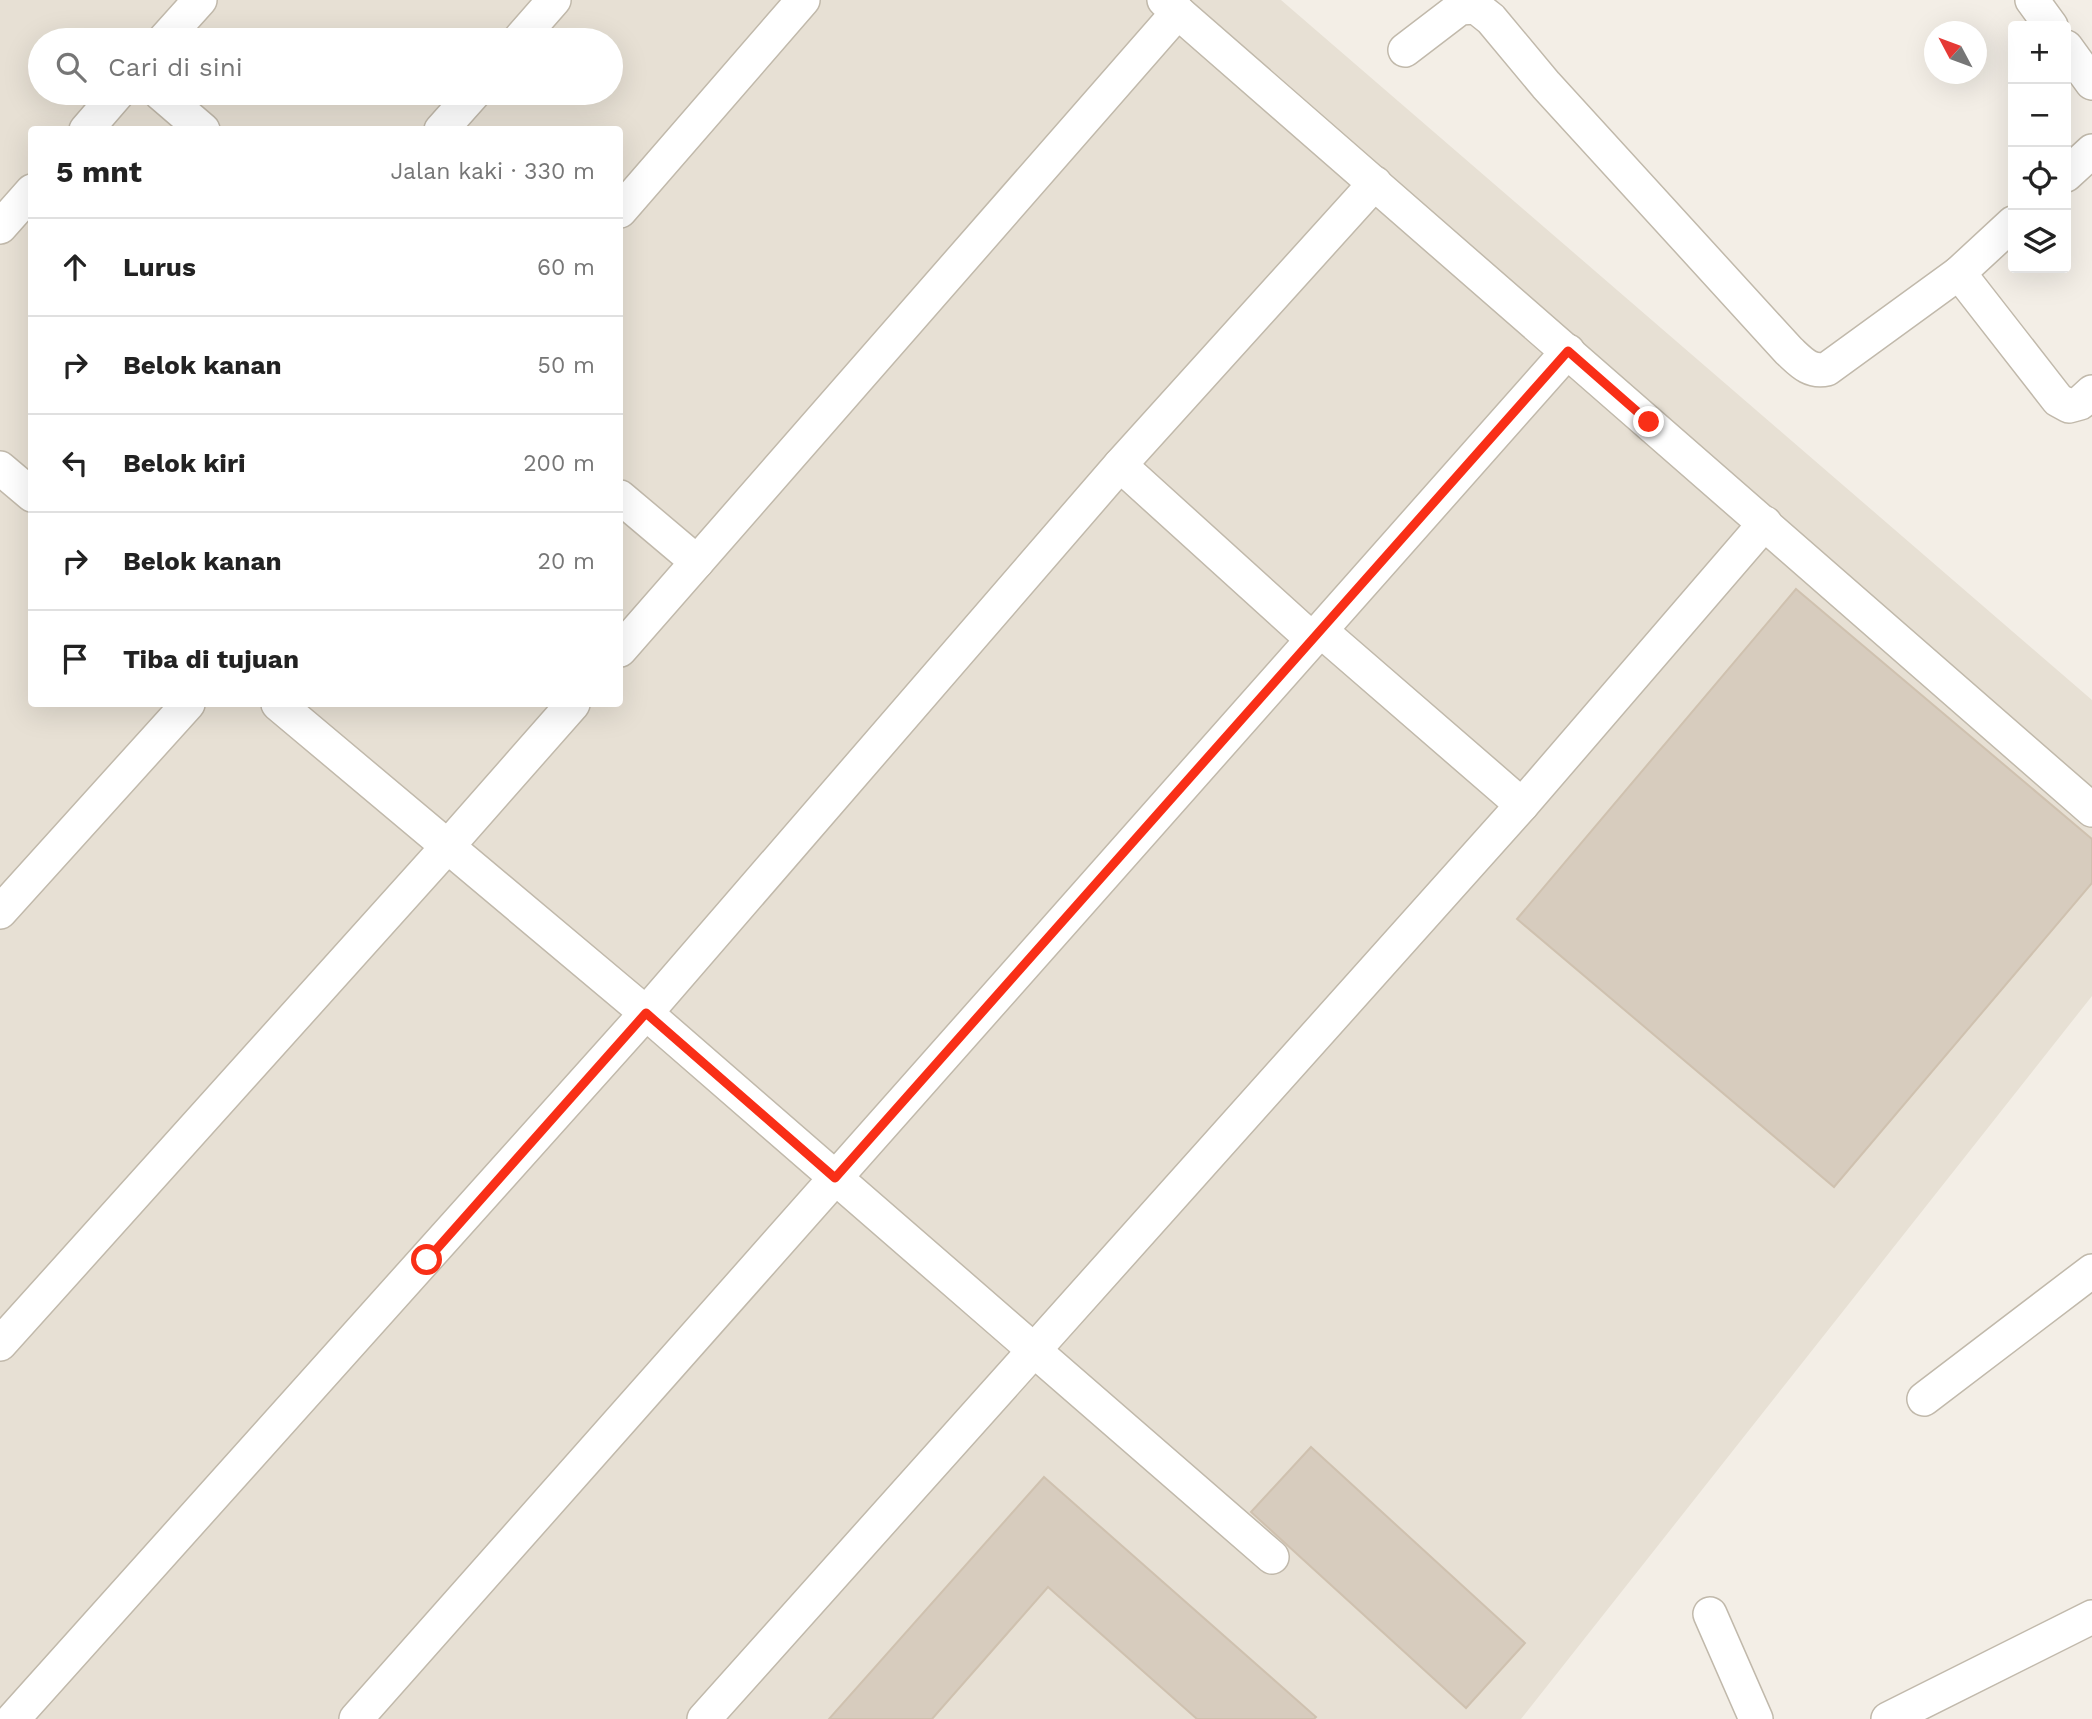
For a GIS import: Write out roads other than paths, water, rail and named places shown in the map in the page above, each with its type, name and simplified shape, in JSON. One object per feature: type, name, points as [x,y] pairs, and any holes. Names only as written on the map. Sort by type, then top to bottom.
[{"type":"street","points":[[175,28],[200,0]]},
{"type":"street","points":[[530,28],[554,0]]},
{"type":"street","points":[[623,208],[803,0]]},
{"type":"street","points":[[2032,0],[2047,21]]},
{"type":"street","points":[[623,647],[1171,6],[2092,810]]},
{"type":"street","points":[[1405,50],[1460,8],[1476,7],[1491,19],[1546,85],[1789,351],[1811,369],[1827,369],[1959,273],[2008,228]]},
{"type":"street","points":[[2071,54],[2092,83]]},
{"type":"street","points":[[89,126],[108,105]]},
{"type":"street","points":[[174,105],[198,126]]},
{"type":"street","points":[[445,126],[464,105]]},
{"type":"street","points":[[2071,170],[2092,151]]},
{"type":"street","points":[[13,1719],[646,1013],[1120,465],[1375,183]]},
{"type":"street","points":[[0,227],[28,196]]},
{"type":"street","points":[[1959,273],[2063,405],[2080,403],[2092,392]]},
{"type":"street","points":[[356,1719],[1568,351]]},
{"type":"street","points":[[1120,465],[1316,635],[1521,805]]},
{"type":"street","points":[[0,468],[28,492]]},
{"type":"street","points":[[623,500],[697,562]]},
{"type":"street","points":[[704,1719],[1521,805],[1765,523]]},
{"type":"street","points":[[0,912],[185,707]]},
{"type":"street","points":[[282,707],[646,1013],[1272,1557]]},
{"type":"street","points":[[0,1344],[570,707]]},
{"type":"street","points":[[1924,1399],[2092,1271]]},
{"type":"street","points":[[1710,1614],[1756,1719]]},
{"type":"street","points":[[1888,1719],[2092,1617]]}]
